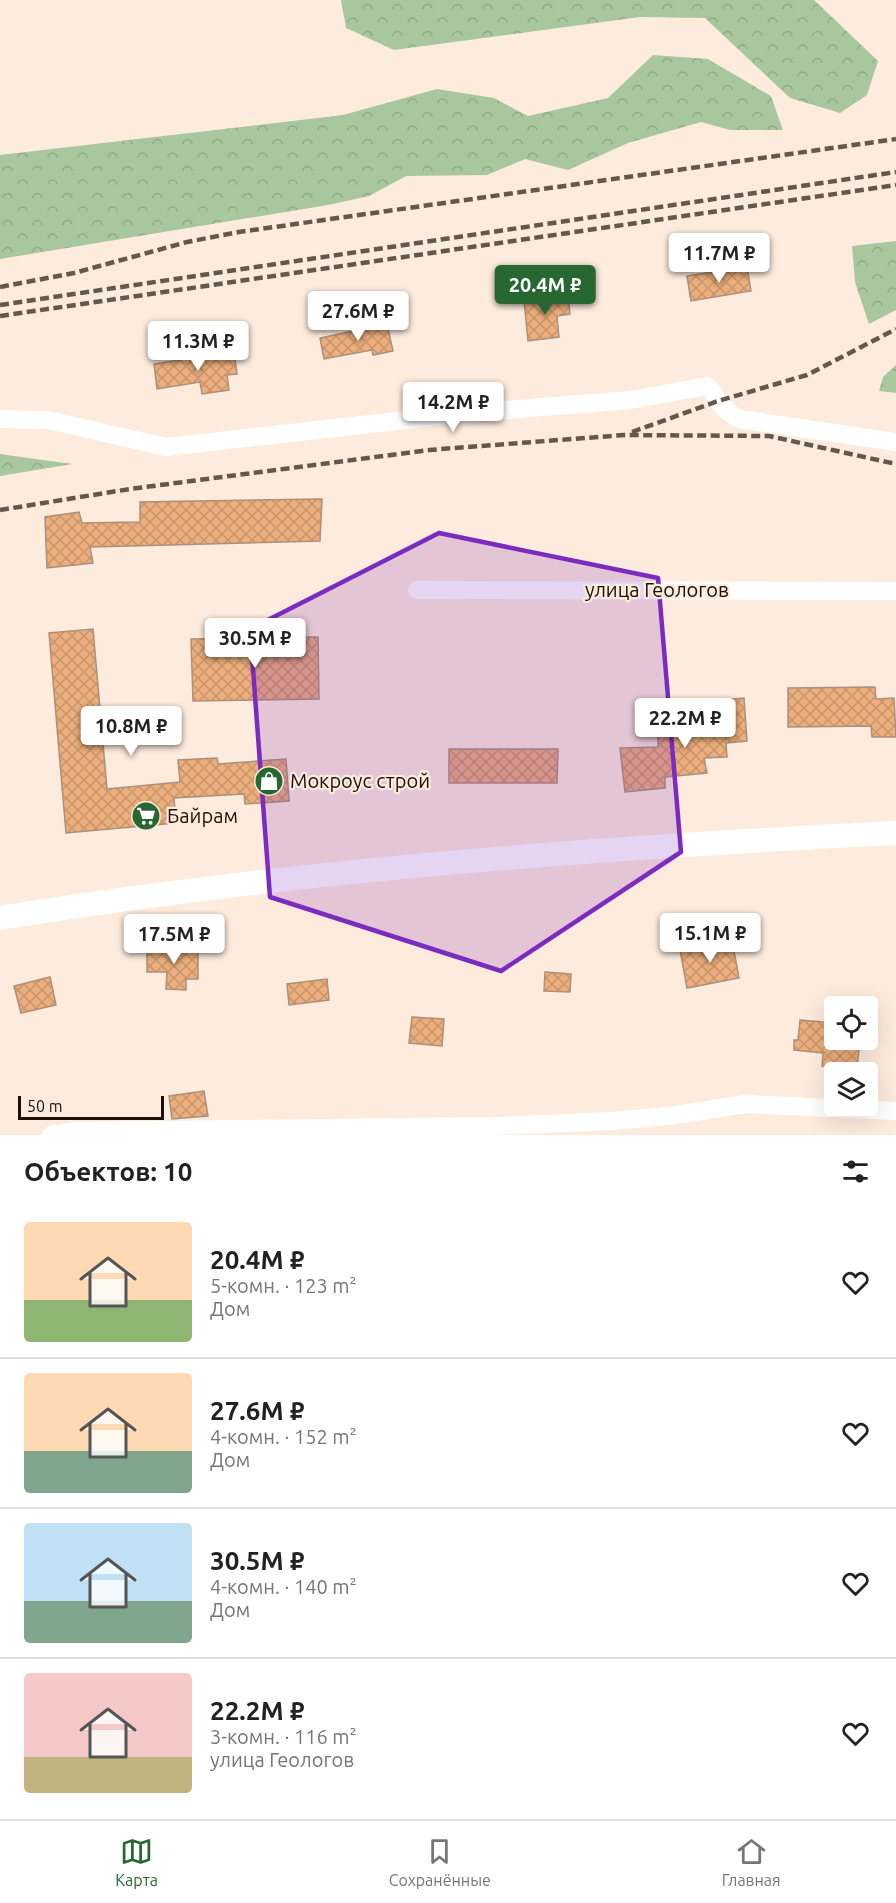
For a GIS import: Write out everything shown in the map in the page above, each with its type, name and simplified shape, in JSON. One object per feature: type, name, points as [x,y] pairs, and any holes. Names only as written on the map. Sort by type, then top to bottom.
[{"type":"main road","points":[[0,918],[165,893],[341,873],[644,847],[896,832]]},
{"type":"street","points":[[0,419],[48,420],[166,447],[468,413],[631,400],[707,386],[714,391],[718,401],[728,412],[738,419],[896,442]]},
{"type":"street","name":"улица Геологов","points":[[417,590],[896,591]]},
{"type":"street","points":[[51,1135],[76,1131],[494,1126],[612,1121],[668,1116],[746,1104],[896,1111]]},
{"type":"highlighted area","points":[[439,533],[658,578],[681,852],[501,971],[270,897],[250,629]]},
{"type":"green space","points":[[341,0],[814,0],[878,61],[867,95],[840,113],[790,98],[705,18],[640,17],[394,50],[346,28]]},
{"type":"green space","points":[[653,55],[708,59],[771,96],[783,130],[730,130],[701,122],[628,143],[568,170],[525,159],[487,175],[406,176],[369,196],[328,205],[0,259],[0,155],[343,115],[437,89],[494,98],[528,116],[608,98]]},
{"type":"green space","points":[[896,241],[896,310],[869,324],[855,282],[852,246]]},
{"type":"green space","points":[[896,365],[896,393],[879,391],[883,377]]},
{"type":"green space","points":[[0,454],[72,464],[0,476]]},
{"type":"building","points":[[747,266],[751,291],[691,301],[687,276]]},
{"type":"building","points":[[568,295],[570,314],[557,316],[559,337],[528,341],[524,300]]},
{"type":"building","points":[[387,324],[393,351],[373,355],[372,350],[324,359],[320,338]]},
{"type":"building","points":[[234,351],[237,374],[227,375],[229,390],[202,394],[200,382],[157,389],[154,364]]},
{"type":"building","points":[[322,499],[320,541],[90,547],[93,563],[47,568],[45,517],[79,512],[82,523],[140,522],[140,502]]},
{"type":"building","points":[[93,629],[107,789],[180,782],[178,760],[217,758],[218,764],[286,759],[289,801],[245,804],[244,794],[174,798],[176,823],[66,833],[49,633]]},
{"type":"building","points":[[318,637],[319,699],[193,701],[191,639]]},
{"type":"building","points":[[875,687],[876,699],[894,698],[896,737],[872,737],[871,726],[788,727],[788,688]]},
{"type":"building","points":[[744,698],[747,741],[726,743],[727,757],[704,758],[707,773],[665,777],[665,788],[625,792],[620,748],[658,747],[658,734],[699,730],[698,716],[720,713],[720,700]]},
{"type":"building","points":[[449,749],[558,749],[557,783],[449,783]]},
{"type":"building","points":[[732,940],[739,978],[687,988],[680,950]]},
{"type":"building","points":[[147,948],[198,949],[198,979],[186,979],[186,990],[166,989],[167,972],[147,972]]},
{"type":"building","points":[[545,972],[571,974],[570,992],[544,991]]},
{"type":"building","points":[[50,977],[56,1005],[21,1013],[14,986]]},
{"type":"building","points":[[327,979],[329,1000],[289,1005],[287,984]]},
{"type":"building","points":[[412,1017],[444,1019],[442,1046],[409,1043]]},
{"type":"building","points":[[800,1020],[824,1022],[824,1050],[859,1050],[858,1062],[824,1062],[824,1066],[822,1066],[823,1053],[794,1050],[794,1040],[798,1040]]},
{"type":"building","points":[[204,1091],[208,1116],[172,1119],[169,1096]]},
{"type":"railway","points":[[0,287],[74,273],[187,242],[239,232],[896,139]]},
{"type":"railway","points":[[0,305],[896,172]]},
{"type":"railway","points":[[0,316],[896,185]]},
{"type":"railway","points":[[632,432],[718,401],[807,375],[896,329]]},
{"type":"railway","points":[[0,510],[130,489],[429,450],[624,435],[769,436],[896,464]]},
{"type":"place","name":"Мокроус строй","points":[[269,781]]},
{"type":"place","name":"Байрам","points":[[146,816]]}]
